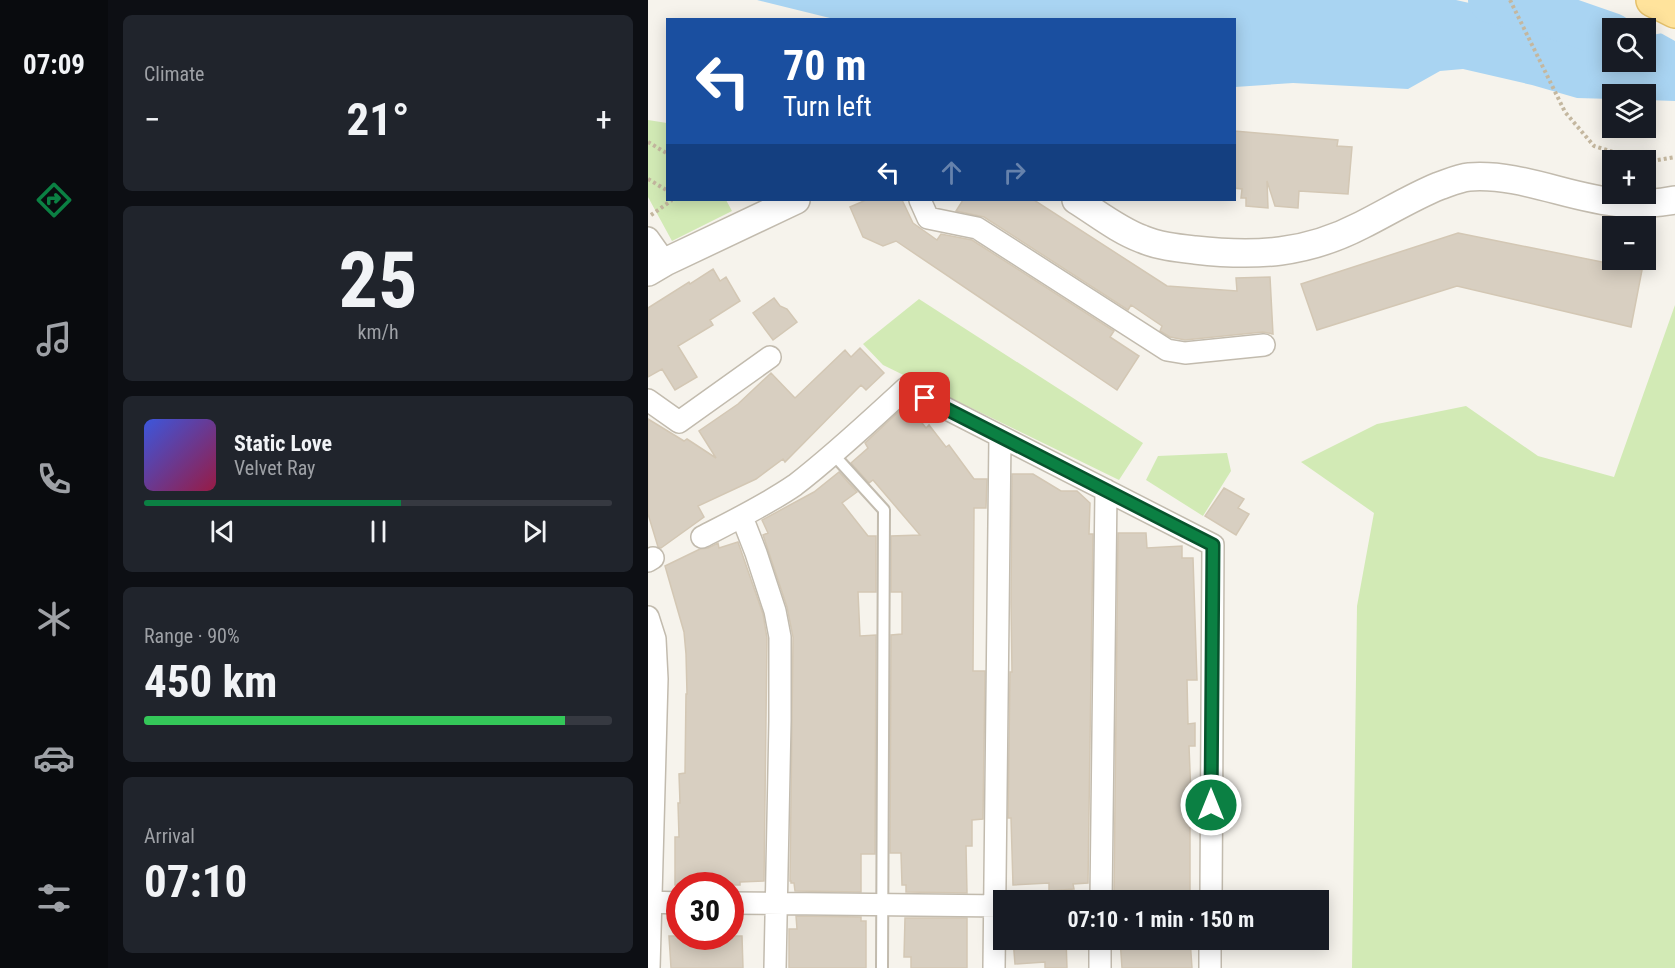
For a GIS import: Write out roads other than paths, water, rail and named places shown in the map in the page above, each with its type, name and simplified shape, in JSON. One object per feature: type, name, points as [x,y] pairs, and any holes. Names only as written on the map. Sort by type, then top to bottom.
[{"type":"main road","points":[[1653,0],[1675,11]]},
{"type":"street","points":[[1078,201],[1142,240],[1171,247],[1241,255],[1315,245],[1355,229],[1419,194],[1466,178],[1486,177],[1518,181],[1622,204],[1675,200]]},
{"type":"street","points":[[648,238],[656,267],[793,201]]},
{"type":"street","points":[[920,201],[928,218],[977,228],[1167,350],[1185,353],[1264,345]]},
{"type":"street","points":[[648,400],[679,422],[770,357]]},
{"type":"street","points":[[702,537],[793,486],[833,454],[906,388],[1213,545],[1211,890]]},
{"type":"street","points":[[999,890],[1000,436]]},
{"type":"street","points":[[1101,890],[1106,490]]},
{"type":"street","points":[[742,516],[775,611],[780,637],[775,968]]},
{"type":"street","points":[[648,617],[657,679],[649,902],[649,968]]},
{"type":"street","points":[[649,902],[666,903]]},
{"type":"street","points":[[744,903],[993,906]]},
{"type":"street","points":[[994,968],[995,950]]},
{"type":"street","points":[[1100,950],[1100,968]]},
{"type":"street","points":[[1210,950],[1210,968]]},
{"type":"lane","points":[[833,454],[884,510],[882,968]]},
{"type":"water","points":[[757,0],[1456,0],[1496,9],[1580,34],[1602,37],[1602,72],[1656,72],[1656,34],[1663,33],[1675,25],[1675,101],[1656,100],[1656,84],[1602,84],[1602,99],[1577,98],[1463,69],[1440,71],[1408,89],[1293,83],[1236,87],[1236,18],[830,18]]},
{"type":"waterway","points":[[1491,0],[1546,13],[1602,33]]}]
